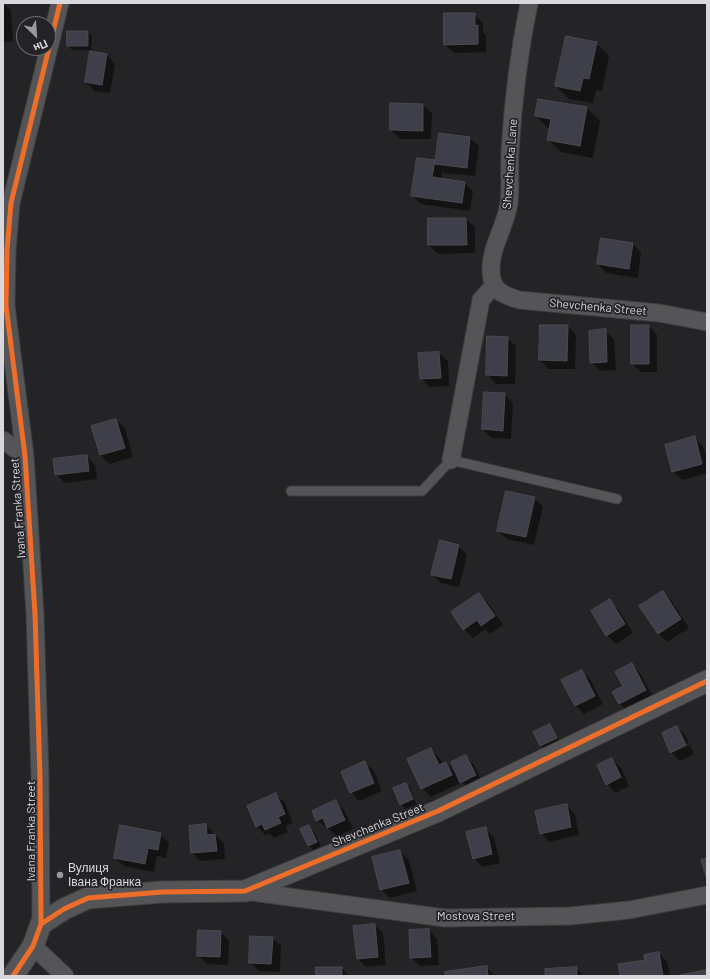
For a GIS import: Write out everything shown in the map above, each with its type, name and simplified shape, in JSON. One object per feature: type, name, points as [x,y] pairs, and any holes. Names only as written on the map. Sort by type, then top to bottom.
[{"type":"street","name":"Ivana Franka Street","points":[[13,976],[33,946],[42,924],[40,778],[35,614],[25,456],[6,306],[7,250],[11,203],[60,3]]},
{"type":"street","name":"Shevchenka Lane","points":[[494,285],[491,264],[509,203],[510,152],[514,102],[523,33],[529,3]]},
{"type":"street","points":[[451,460],[481,300],[494,285]]},
{"type":"street","name":"Shevchenka Street","points":[[494,285],[502,295],[519,300],[659,313],[707,322]]},
{"type":"street","points":[[3,440],[25,456]]},
{"type":"street","name":"Shevchenka Street","points":[[42,924],[64,909],[88,898],[162,892],[245,891],[438,811],[707,681]]},
{"type":"street","name":"Mostova Street","points":[[245,891],[444,918],[570,916],[629,910],[707,894]]},
{"type":"street","points":[[33,946],[65,976]]},
{"type":"lane","points":[[291,491],[422,491],[451,460],[617,499]]},
{"type":"building","points":[[444,13],[475,13],[475,26],[478,25],[478,44],[444,45]]},
{"type":"building","points":[[67,31],[88,31],[88,46],[67,46]]},
{"type":"building","points":[[566,36],[597,42],[589,79],[583,78],[580,91],[555,86]]},
{"type":"building","points":[[90,51],[107,54],[102,85],[85,82]]},
{"type":"building","points":[[538,99],[587,107],[580,146],[547,140],[551,119],[535,116]]},
{"type":"building","points":[[390,103],[423,104],[423,131],[390,130]]},
{"type":"building","points":[[439,133],[470,137],[467,168],[435,164]]},
{"type":"building","points":[[417,158],[435,160],[432,177],[465,182],[462,203],[411,196]]},
{"type":"building","points":[[428,218],[466,218],[467,245],[428,245]]},
{"type":"building","points":[[601,238],[633,243],[629,269],[597,264]]},
{"type":"building","points":[[540,325],[568,325],[567,361],[539,360]]},
{"type":"building","points":[[631,325],[649,325],[649,364],[631,364]]},
{"type":"building","points":[[606,329],[607,362],[590,363],[589,331]]},
{"type":"building","points":[[487,336],[508,337],[507,376],[486,375]]},
{"type":"building","points":[[439,352],[441,378],[420,379],[418,353]]},
{"type":"building","points":[[484,392],[505,393],[503,431],[482,429]]},
{"type":"building","points":[[116,419],[125,448],[100,455],[91,426]]},
{"type":"building","points":[[695,436],[702,464],[672,472],[665,445]]},
{"type":"building","points":[[87,455],[89,471],[55,475],[53,459]]},
{"type":"building","points":[[506,491],[535,497],[526,537],[497,531]]},
{"type":"building","points":[[440,540],[459,545],[451,579],[431,575]]},
{"type":"building","points":[[663,591],[681,619],[658,634],[639,606]]},
{"type":"building","points":[[479,593],[495,616],[481,626],[477,620],[463,630],[451,612]]},
{"type":"building","points":[[610,599],[625,624],[606,636],[591,611]]},
{"type":"building","points":[[632,663],[646,690],[619,704],[612,692],[623,686],[615,672]]},
{"type":"building","points":[[582,670],[595,696],[575,706],[561,680]]},
{"type":"building","points":[[550,724],[557,738],[540,746],[533,732]]},
{"type":"building","points":[[677,726],[686,745],[670,753],[662,733]]},
{"type":"building","points":[[431,748],[439,765],[446,762],[452,775],[421,789],[407,759]]},
{"type":"building","points":[[466,755],[476,775],[460,783],[451,762]]},
{"type":"building","points":[[612,758],[621,777],[606,785],[597,765]]},
{"type":"building","points":[[365,761],[374,783],[350,793],[341,772]]},
{"type":"building","points":[[406,783],[413,799],[400,805],[393,788]]},
{"type":"building","points":[[276,793],[285,814],[278,817],[281,823],[265,830],[262,824],[256,827],[247,806]]},
{"type":"building","points":[[336,800],[345,820],[327,828],[323,818],[316,821],[312,811]]},
{"type":"building","points":[[567,804],[571,827],[540,834],[535,811]]},
{"type":"building","points":[[206,824],[207,835],[215,834],[217,851],[191,853],[189,826]]},
{"type":"building","points":[[120,825],[161,833],[158,850],[148,848],[145,864],[114,858]]},
{"type":"building","points":[[309,825],[317,842],[308,846],[300,829]]},
{"type":"building","points":[[486,827],[492,854],[473,859],[466,832]]},
{"type":"building","points":[[400,850],[409,883],[380,890],[372,857]]},
{"type":"building","points":[[707,858],[707,879],[701,860]]},
{"type":"building","points":[[375,924],[378,957],[357,959],[353,926]]},
{"type":"building","points":[[429,929],[431,957],[410,958],[409,930]]},
{"type":"building","points":[[198,930],[221,931],[220,957],[197,956]]},
{"type":"building","points":[[250,936],[273,937],[271,964],[249,963]]},
{"type":"building","points":[[659,952],[663,976],[620,976],[618,964],[645,960],[644,955]]},
{"type":"building","points":[[487,966],[488,976],[445,976],[445,972]]},
{"type":"building","points":[[316,967],[342,967],[342,976],[316,976]]},
{"type":"building","points":[[577,967],[577,976],[545,976],[545,969]]},
{"type":"building","points":[[707,970],[707,976],[681,976],[681,975]]},
{"type":"cycle path","points":[[13,976],[33,946],[41,924],[40,778],[35,614],[25,456],[6,306],[7,250],[11,203],[60,3]]},
{"type":"cycle path","points":[[41,924],[64,909],[88,898],[162,892],[245,891],[438,811],[707,681]]},
{"type":"place","name":"Вулиця Івана Франка","points":[[60,875]]}]
